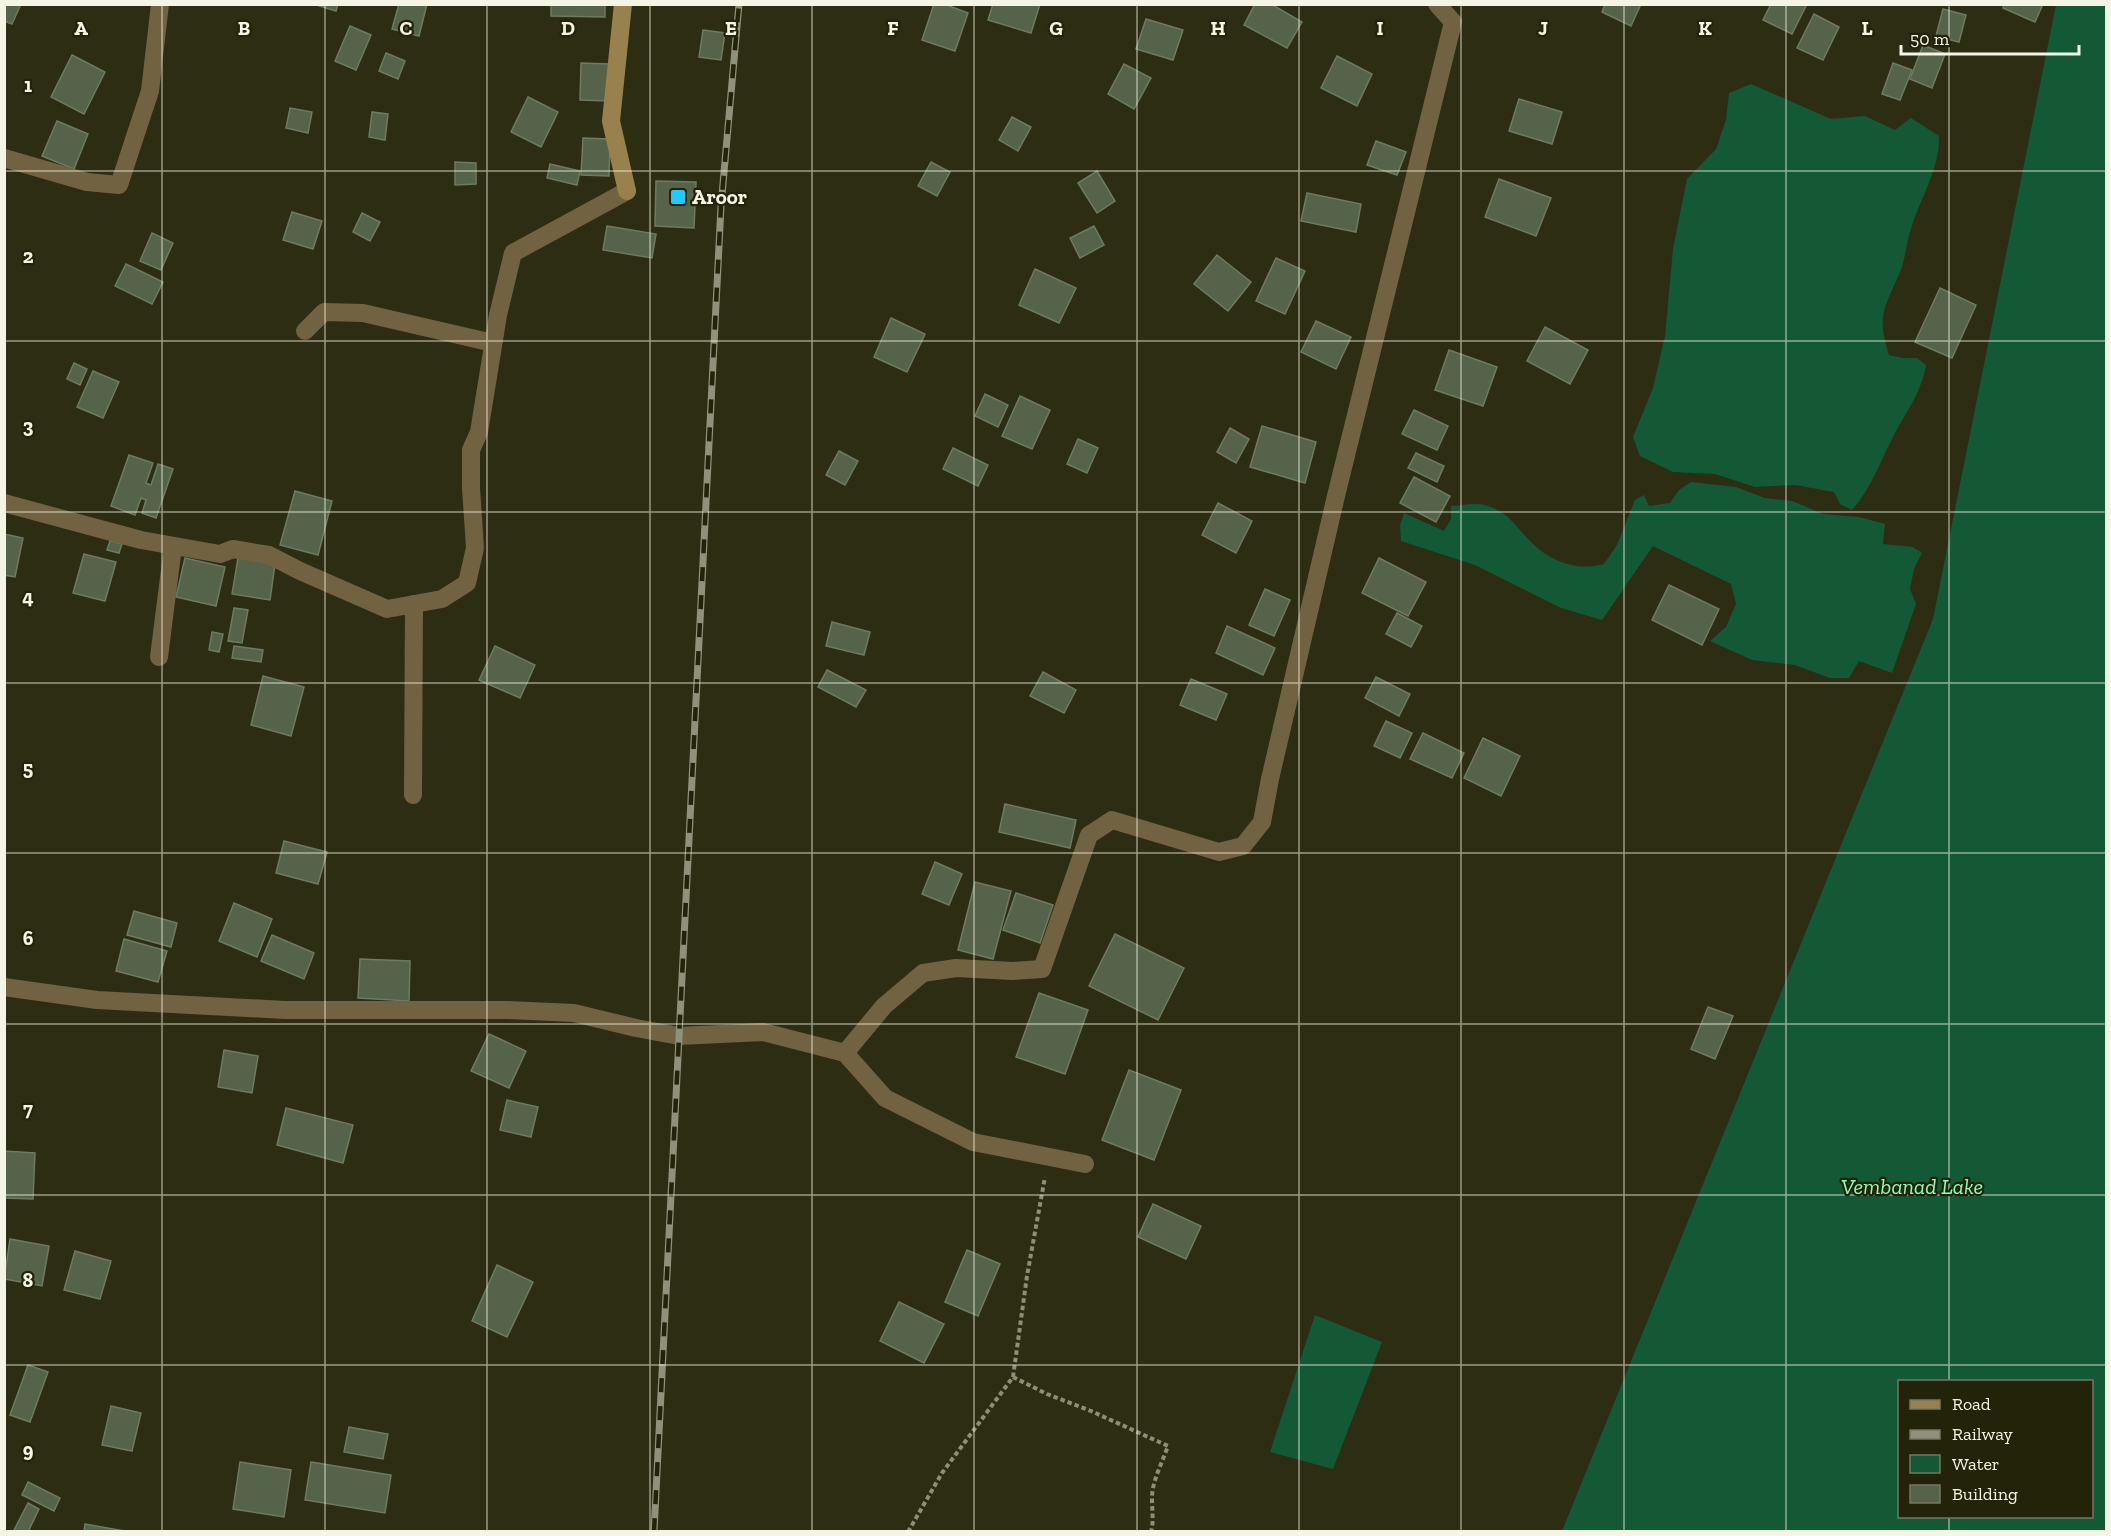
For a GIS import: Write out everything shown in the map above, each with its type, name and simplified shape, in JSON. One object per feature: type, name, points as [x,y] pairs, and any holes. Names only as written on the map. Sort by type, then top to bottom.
[{"type":"street","points":[[4,158],[87,182],[119,185],[150,90],[160,4]]},
{"type":"street","points":[[4,503],[141,540],[220,554],[233,549],[269,555],[387,609],[442,599],[467,583],[475,548],[471,450],[479,432],[493,343],[513,253],[627,191],[611,121],[623,4]]},
{"type":"street","points":[[845,1053],[884,1006],[923,973],[956,968],[1012,971],[1042,969],[1089,835],[1112,820],[1219,852],[1243,846],[1262,822],[1331,519],[1453,22],[1437,4]]},
{"type":"street","points":[[305,331],[324,312],[363,313],[493,343]]},
{"type":"street","points":[[159,657],[173,546]]},
{"type":"street","points":[[413,795],[414,604]]},
{"type":"street","points":[[4,987],[97,1000],[285,1010],[507,1010],[574,1013],[679,1036],[763,1032],[845,1053],[885,1098],[973,1142],[1085,1164]]},
{"type":"path","points":[[908,1532],[942,1473],[1012,1377],[1048,1157]]},
{"type":"path","points":[[1012,1377],[1168,1446],[1153,1487],[1151,1506],[1154,1523],[1151,1532]]},
{"type":"water","name":"Vembanad Lake","points":[[2056,5],[2106,5],[2106,1531],[1562,1531],[1933,619]]},
{"type":"water","points":[[1751,84],[1831,119],[1865,116],[1895,130],[1911,118],[1939,136],[1933,173],[1914,220],[1902,267],[1886,303],[1883,320],[1889,355],[1917,358],[1926,365],[1924,375],[1870,484],[1852,510],[1840,504],[1834,492],[1795,485],[1755,487],[1715,474],[1673,472],[1640,456],[1633,437],[1653,388],[1665,336],[1673,249],[1687,179],[1716,149],[1726,120],[1729,93]]},
{"type":"water","points":[[1691,482],[1736,487],[1765,498],[1792,501],[1823,514],[1859,517],[1885,524],[1883,544],[1913,547],[1922,553],[1914,569],[1910,589],[1916,604],[1892,673],[1859,661],[1849,678],[1830,678],[1795,665],[1752,660],[1710,641],[1726,627],[1736,604],[1731,584],[1653,546],[1602,620],[1561,608],[1475,565],[1401,541],[1400,525],[1404,513],[1444,531],[1451,519],[1451,506],[1480,504],[1500,511],[1549,557],[1576,566],[1595,566],[1604,564],[1617,545],[1635,500],[1644,495],[1649,506],[1670,503],[1679,490]]},
{"type":"water","points":[[1315,1315],[1382,1342],[1333,1469],[1270,1452]]},
{"type":"building","points":[[4,4],[21,4],[12,24],[4,21]]},
{"type":"building","points":[[313,4],[338,4],[336,11]]},
{"type":"building","points":[[399,4],[427,4],[419,36],[392,29]]},
{"type":"building","points":[[551,4],[605,4],[605,17],[551,16]]},
{"type":"building","points":[[934,4],[944,4],[968,13],[955,51],[922,40]]},
{"type":"building","points":[[993,4],[1040,4],[1031,33],[988,20]]},
{"type":"building","points":[[1255,4],[1271,4],[1302,22],[1287,48],[1244,25]]},
{"type":"building","points":[[1605,4],[1641,4],[1631,26],[1602,12]]},
{"type":"building","points":[[1771,4],[1807,4],[1792,34],[1763,20]]},
{"type":"building","points":[[2004,4],[2043,4],[2035,22],[2003,8]]},
{"type":"building","points":[[1943,9],[1966,15],[1959,42],[1936,36]]},
{"type":"building","points":[[1814,14],[1839,27],[1823,60],[1797,48]]},
{"type":"building","points":[[1146,19],[1183,30],[1173,60],[1136,49]]},
{"type":"building","points":[[350,26],[371,35],[356,70],[335,61]]},
{"type":"building","points":[[703,30],[725,33],[721,60],[699,57]]},
{"type":"building","points":[[1923,45],[1945,54],[1932,88],[1910,79]]},
{"type":"building","points":[[386,53],[405,61],[398,79],[379,71]]},
{"type":"building","points":[[72,55],[105,72],[84,114],[51,97]]},
{"type":"building","points":[[1337,56],[1372,74],[1357,106],[1321,88]]},
{"type":"building","points":[[581,63],[610,64],[608,101],[580,100]]},
{"type":"building","points":[[1893,63],[1912,70],[1900,100],[1882,94]]},
{"type":"building","points":[[1124,64],[1151,78],[1134,109],[1108,94]]},
{"type":"building","points":[[528,97],[558,112],[541,147],[511,132]]},
{"type":"building","points":[[1519,99],[1562,112],[1552,144],[1509,131]]},
{"type":"building","points":[[290,108],[312,112],[308,133],[286,128]]},
{"type":"building","points":[[372,112],[388,114],[385,140],[369,137]]},
{"type":"building","points":[[1012,117],[1031,127],[1018,151],[999,140]]},
{"type":"building","points":[[57,121],[88,134],[74,169],[42,156]]},
{"type":"building","points":[[583,138],[610,139],[609,176],[581,175]]},
{"type":"building","points":[[1376,141],[1406,152],[1397,175],[1367,165]]},
{"type":"building","points":[[455,162],[476,163],[476,184],[455,185]]},
{"type":"building","points":[[931,162],[950,172],[937,196],[918,186]]},
{"type":"building","points":[[550,164],[580,171],[577,185],[547,178]]},
{"type":"building","points":[[1097,171],[1115,201],[1097,213],[1078,183]]},
{"type":"building","points":[[1499,179],[1551,198],[1536,236],[1485,217]]},
{"type":"building","points":[[656,181],[696,182],[694,228],[655,226]]},
{"type":"building","points":[[1307,193],[1361,204],[1356,232],[1301,221]]},
{"type":"building","points":[[292,212],[322,221],[313,249],[283,240]]},
{"type":"building","points":[[362,213],[380,222],[370,241],[353,232]]},
{"type":"building","points":[[607,226],[656,234],[652,258],[603,250]]},
{"type":"building","points":[[1094,226],[1104,245],[1080,258],[1070,238]]},
{"type":"building","points":[[152,233],[173,243],[161,270],[140,261]]},
{"type":"building","points":[[1217,255],[1251,282],[1228,311],[1194,284]]},
{"type":"building","points":[[1276,258],[1305,271],[1285,314],[1256,301]]},
{"type":"building","points":[[126,264],[163,282],[152,304],[115,286]]},
{"type":"building","points":[[1035,269],[1076,288],[1059,323],[1019,305]]},
{"type":"building","points":[[1940,288],[1976,305],[1952,358],[1915,342]]},
{"type":"building","points":[[891,318],[925,334],[907,372],[874,357]]},
{"type":"building","points":[[1316,321],[1351,337],[1336,369],[1301,352]]},
{"type":"building","points":[[1545,327],[1588,350],[1570,384],[1527,361]]},
{"type":"building","points":[[1449,350],[1497,367],[1483,406],[1435,390]]},
{"type":"building","points":[[74,363],[87,369],[80,385],[67,379]]},
{"type":"building","points":[[93,371],[119,382],[103,418],[77,407]]},
{"type":"building","points":[[985,394],[1008,405],[998,427],[975,416]]},
{"type":"building","points":[[1020,396],[1050,410],[1032,449],[1002,436]]},
{"type":"building","points":[[1414,410],[1448,426],[1437,450],[1402,434]]},
{"type":"building","points":[[1262,426],[1316,442],[1305,483],[1250,467]]},
{"type":"building","points":[[1230,428],[1249,439],[1236,463],[1217,452]]},
{"type":"building","points":[[1078,439],[1098,448],[1087,473],[1067,464]]},
{"type":"building","points":[[953,448],[988,465],[978,486],[943,469]]},
{"type":"building","points":[[839,451],[858,461],[845,485],[826,475]]},
{"type":"building","points":[[1416,453],[1444,466],[1437,482],[1408,468]]},
{"type":"building","points":[[129,455],[153,463],[146,483],[151,485],[158,464],[173,469],[156,518],[142,513],[146,500],[141,498],[135,515],[111,506]]},
{"type":"building","points":[[1414,477],[1450,496],[1436,522],[1400,503]]},
{"type":"building","points":[[295,491],[332,501],[318,555],[280,545]]},
{"type":"building","points":[[1218,503],[1252,521],[1236,553],[1202,535]]},
{"type":"building","points":[[4,534],[23,538],[15,577],[4,575]]},
{"type":"building","points":[[110,541],[122,544],[119,553],[107,550]]},
{"type":"building","points":[[84,554],[116,562],[105,601],[73,593]]},
{"type":"building","points":[[185,558],[225,567],[216,606],[176,597]]},
{"type":"building","points":[[238,558],[275,564],[270,600],[232,594]]},
{"type":"building","points":[[1379,558],[1426,582],[1408,616],[1362,593]]},
{"type":"building","points":[[1669,585],[1719,609],[1702,645],[1652,620]]},
{"type":"building","points":[[1265,589],[1290,600],[1274,636],[1249,625]]},
{"type":"building","points":[[234,608],[248,610],[242,643],[228,641]]},
{"type":"building","points":[[1397,613],[1422,626],[1411,647],[1386,634]]},
{"type":"building","points":[[832,622],[870,632],[864,655],[826,646]]},
{"type":"building","points":[[1227,626],[1275,648],[1263,675],[1216,653]]},
{"type":"building","points":[[212,632],[223,634],[219,652],[209,650]]},
{"type":"building","points":[[234,646],[263,650],[261,662],[232,658]]},
{"type":"building","points":[[495,646],[535,665],[520,698],[479,680]]},
{"type":"building","points":[[827,670],[866,690],[856,707],[818,687]]},
{"type":"building","points":[[1043,672],[1076,690],[1064,713],[1030,696]]},
{"type":"building","points":[[263,676],[304,687],[291,736],[251,725]]},
{"type":"building","points":[[1376,677],[1410,694],[1399,716],[1365,698]]},
{"type":"building","points":[[1191,679],[1227,694],[1216,720],[1180,705]]},
{"type":"building","points":[[1386,721],[1412,733],[1400,758],[1374,746]]},
{"type":"building","points":[[1423,733],[1464,753],[1452,778],[1410,759]]},
{"type":"building","points":[[1483,738],[1520,756],[1501,796],[1464,778]]},
{"type":"building","points":[[1005,804],[1076,820],[1070,848],[999,832]]},
{"type":"building","points":[[284,841],[327,852],[318,884],[276,873]]},
{"type":"building","points":[[935,862],[962,874],[949,905],[922,894]]},
{"type":"building","points":[[975,882],[1011,891],[993,959],[958,950]]},
{"type":"building","points":[[1016,893],[1053,905],[1040,943],[1003,930]]},
{"type":"building","points":[[234,903],[272,919],[257,957],[219,941]]},
{"type":"building","points":[[134,911],[177,923],[171,947],[127,935]]},
{"type":"building","points":[[1115,934],[1184,968],[1158,1020],[1089,986]]},
{"type":"building","points":[[272,935],[314,953],[304,979],[261,961]]},
{"type":"building","points":[[124,939],[167,951],[158,982],[116,971]]},
{"type":"building","points":[[360,959],[410,961],[409,1001],[358,998]]},
{"type":"building","points":[[1039,993],[1088,1010],[1065,1074],[1016,1057]]},
{"type":"building","points":[[1708,1007],[1733,1016],[1715,1059],[1691,1049]]},
{"type":"building","points":[[489,1034],[526,1051],[509,1088],[471,1071]]},
{"type":"building","points":[[224,1050],[258,1056],[252,1093],[218,1087]]},
{"type":"building","points":[[1129,1070],[1181,1090],[1154,1160],[1102,1140]]},
{"type":"building","points":[[507,1100],[538,1107],[531,1137],[500,1130]]},
{"type":"building","points":[[286,1108],[353,1125],[343,1163],[277,1145]]},
{"type":"building","points":[[4,1151],[35,1153],[33,1199],[4,1198]]},
{"type":"building","points":[[1153,1204],[1201,1226],[1186,1259],[1138,1237]]},
{"type":"building","points":[[10,1239],[49,1246],[42,1286],[4,1279]]},
{"type":"building","points":[[967,1250],[1000,1264],[978,1316],[945,1302]]},
{"type":"building","points":[[75,1251],[111,1261],[100,1299],[64,1290]]},
{"type":"building","points":[[497,1265],[533,1282],[507,1337],[472,1321]]},
{"type":"building","points":[[899,1302],[944,1324],[924,1363],[880,1341]]},
{"type":"building","points":[[28,1365],[48,1372],[30,1422],[10,1415]]},
{"type":"building","points":[[111,1406],[141,1413],[132,1451],[102,1445]]},
{"type":"building","points":[[349,1427],[388,1434],[383,1459],[344,1452]]},
{"type":"building","points":[[240,1462],[291,1470],[284,1517],[233,1509]]},
{"type":"building","points":[[311,1462],[391,1475],[385,1513],[305,1500]]},
{"type":"building","points":[[28,1482],[60,1498],[54,1511],[22,1495]]},
{"type":"building","points":[[28,1503],[39,1509],[28,1532],[13,1532]]},
{"type":"building","points":[[85,1524],[130,1532],[84,1532]]},
{"type":"railway","points":[[654,1532],[721,206],[739,4]]},
{"type":"place","name":"Aroor","points":[[678,197]]}]
